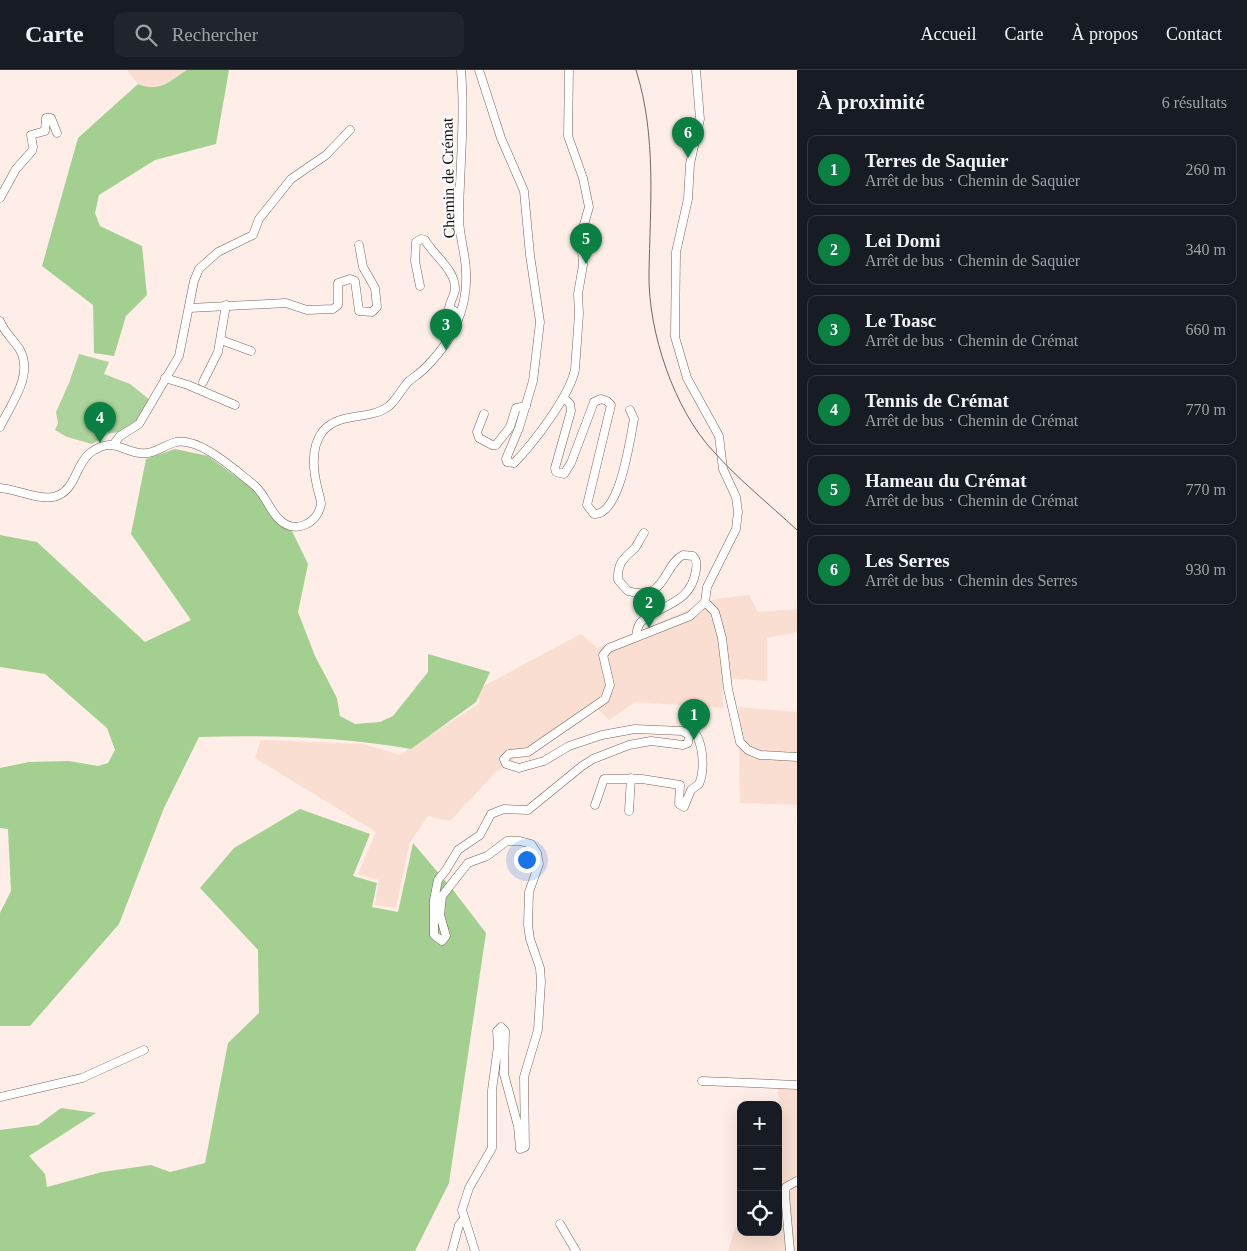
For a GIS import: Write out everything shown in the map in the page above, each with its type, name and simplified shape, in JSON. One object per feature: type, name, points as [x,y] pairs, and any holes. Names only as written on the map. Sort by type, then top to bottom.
[{"type":"street","name":"Chemin de Crémat","points":[[114,445],[146,453],[176,442],[197,444],[262,492],[281,521],[293,527],[304,526],[316,516],[321,502],[314,461],[317,446],[324,430],[342,419],[371,413],[388,406],[408,383],[426,368],[441,351],[452,334],[460,314],[466,278],[459,217],[462,164],[461,70]]},
{"type":"street","points":[[479,70],[501,138],[515,166],[526,198],[530,254],[540,322],[537,363],[519,428],[506,456],[510,464],[517,460],[564,398],[574,377],[579,314],[578,294],[583,265],[581,235],[589,206],[583,178],[568,136],[569,70]]},
{"type":"street","points":[[595,805],[604,779],[631,778],[678,784],[681,788],[679,804],[684,807],[691,790],[699,784],[704,761],[696,734],[691,730],[686,732],[673,729],[625,731],[576,742],[550,759],[515,768],[506,764],[504,759],[506,755],[528,752],[605,699],[610,686],[604,652],[613,645],[690,616],[705,604],[707,587],[736,530],[738,512],[736,497],[723,469],[719,436],[687,378],[675,337],[676,252],[688,199],[690,164],[700,119],[696,70]]},
{"type":"street","points":[[0,198],[16,169],[32,151],[30,135],[44,131],[46,118],[51,118],[57,133]]},
{"type":"street","points":[[0,488],[48,498],[60,495],[69,488],[80,465],[89,454],[103,446],[114,445],[120,436],[139,424],[178,356],[190,308],[194,281],[199,269],[218,252],[253,235],[259,219],[291,179],[326,155],[350,130]]},
{"type":"street","points":[[420,286],[415,253],[416,242],[421,238],[425,240],[429,248],[451,274],[455,288],[449,308],[460,314]]},
{"type":"street","points":[[190,308],[286,303],[307,310],[333,309],[338,304],[338,283],[350,278],[356,281],[359,311],[374,311],[377,307],[374,288],[363,267],[358,245]]},
{"type":"street","points":[[203,382],[216,356],[221,340],[226,305]]},
{"type":"street","points":[[0,321],[20,349],[24,372],[18,392],[0,427]]},
{"type":"street","points":[[221,340],[251,352]]},
{"type":"street","points":[[165,378],[188,385],[236,405]]},
{"type":"street","points":[[564,398],[570,404],[571,410],[554,468],[556,472],[564,474],[572,463],[594,402],[601,399],[607,400],[611,405],[587,505],[594,514],[601,515],[606,511],[618,487],[634,418],[630,410]]},
{"type":"street","points":[[484,414],[477,432],[478,438],[496,445],[510,427],[516,408],[526,406]]},
{"type":"street","points":[[636,637],[636,630],[642,621],[668,608],[685,594],[695,574],[697,564],[693,556],[684,555],[656,588],[645,593],[628,590],[618,580],[619,567],[628,552],[635,548],[644,533]]},
{"type":"street","points":[[705,604],[716,615],[724,648],[728,690],[740,742],[748,750],[760,755],[797,757]]},
{"type":"street","points":[[474,1251],[463,1220],[462,1210],[467,1192],[492,1148],[492,1084],[498,1046],[497,1032],[501,1027],[505,1034],[504,1074],[518,1126],[519,1148],[525,1147],[524,1078],[538,1030],[541,982],[540,968],[530,939],[527,902],[538,868],[538,857],[531,844],[513,841],[502,843],[487,856],[468,863],[442,896],[440,915],[446,936],[442,941],[436,939],[434,935],[434,900],[438,880],[458,850],[476,840],[491,814],[497,811],[528,810],[593,759],[642,742],[661,741],[683,745],[689,739],[686,732]]},
{"type":"street","points":[[629,810],[631,778]]},
{"type":"street","points":[[0,1097],[82,1078],[144,1050]]},
{"type":"street","points":[[702,1081],[797,1085]]},
{"type":"street","points":[[790,1251],[785,1195],[786,1187],[797,1181]]},
{"type":"street","points":[[452,1251],[459,1225],[463,1220]]},
{"type":"street","points":[[560,1224],[576,1251]]},
{"type":"shaded area","points":[[127,70],[187,70],[161,86],[150,89],[138,84]]},
{"type":"shaded area","points":[[749,595],[758,612],[797,609],[797,632],[767,638],[767,681],[722,678],[723,708],[636,702],[609,720],[592,703],[497,771],[450,821],[428,816],[409,844],[396,908],[375,905],[379,880],[358,874],[376,832],[255,758],[261,740],[363,744],[400,755],[480,703],[478,689],[581,634],[597,648],[715,599]]},
{"type":"shaded area","points":[[738,707],[797,712],[797,805],[740,803]]},
{"type":"shaded area","points":[[778,1086],[797,1086],[797,1251],[728,1251],[735,1228],[737,1228],[737,1236],[782,1236],[782,1225],[785,1225],[782,1196],[782,1101],[779,1101]]},
{"type":"green space","points":[[187,70],[229,70],[216,144],[155,160],[99,195],[95,213],[100,226],[142,246],[147,295],[126,316],[114,356],[94,353],[93,305],[42,266],[78,138],[138,84],[152,87],[158,86],[169,82]]},
{"type":"green space","points":[[79,354],[109,362],[104,374],[130,384],[150,400],[138,421],[123,432],[110,433],[92,444],[67,437],[55,430],[58,423],[56,412]]},
{"type":"green space","points":[[175,449],[208,456],[258,493],[274,519],[292,531],[308,564],[298,612],[315,656],[337,698],[340,716],[355,724],[380,722],[393,716],[428,672],[428,654],[490,672],[476,702],[411,749],[305,738],[199,737],[164,808],[119,924],[30,1026],[0,1026],[0,913],[11,891],[8,829],[0,828],[0,768],[29,762],[69,761],[98,766],[108,763],[115,750],[107,728],[45,674],[0,667],[0,535],[37,542],[145,642],[191,620],[131,534],[146,459]]},
{"type":"green space","points":[[300,809],[370,834],[353,876],[377,883],[372,907],[398,912],[413,843],[486,933],[449,1183],[415,1251],[0,1251],[0,1130],[38,1125],[61,1108],[96,1113],[29,1156],[45,1174],[47,1187],[102,1172],[151,1165],[170,1172],[205,1163],[228,1043],[259,1013],[258,950],[200,888],[234,848]]},
{"type":"railway","points":[[636,70],[643,95],[650,146],[650,296],[653,320],[666,369],[687,414],[700,435],[734,472],[797,530]]},
{"type":"place","name":"Les Serres","points":[[688,158]]},
{"type":"place","name":"Hameau du Crémat","points":[[586,264]]},
{"type":"place","name":"Le Toasc","points":[[446,350]]},
{"type":"place","name":"Tennis de Crémat","points":[[100,443]]},
{"type":"place","name":"Lei Domi","points":[[649,628]]},
{"type":"place","name":"Terres de Saquier","points":[[694,740]]}]
